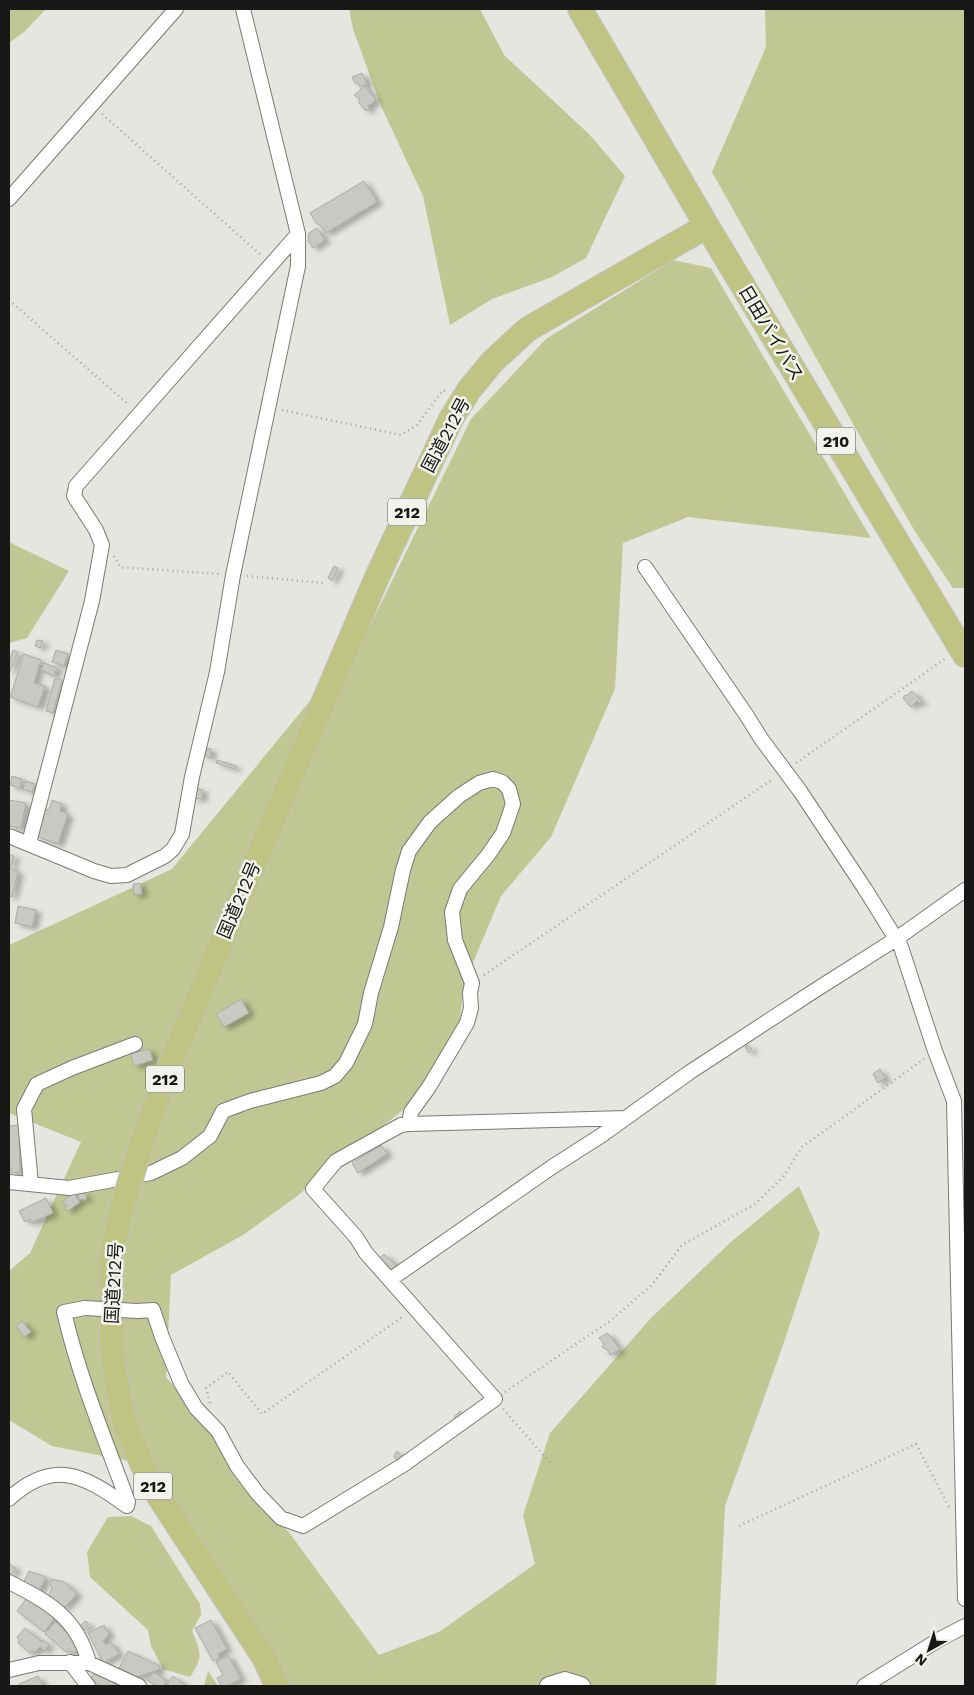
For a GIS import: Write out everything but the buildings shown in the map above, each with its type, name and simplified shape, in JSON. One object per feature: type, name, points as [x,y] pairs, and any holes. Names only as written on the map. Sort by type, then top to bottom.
[{"type":"highway","name":"日田バイパス","points":[[580,9],[707,226],[963,652]]},
{"type":"highway","name":"国道212号","points":[[277,1686],[265,1659],[158,1495],[124,1421],[116,1380],[112,1345],[111,1259],[121,1210],[142,1143],[170,1065],[377,577],[451,419],[470,390],[493,361],[528,329],[707,226]]},
{"type":"street","points":[[9,199],[176,9]]},
{"type":"street","points":[[9,836],[94,871],[111,876],[127,875],[165,856],[173,849],[182,834],[192,778],[217,672],[233,575],[298,266],[298,234],[242,9]]},
{"type":"street","points":[[28,843],[92,601],[102,545],[96,530],[74,496],[76,486],[298,234]]},
{"type":"street","points":[[645,567],[784,772],[800,791],[901,947],[935,1051],[954,1101],[965,1599]]},
{"type":"street","points":[[9,1182],[69,1188],[151,1173],[182,1158],[210,1136],[223,1111],[250,1101],[307,1087],[335,1076],[346,1064],[365,1024],[371,994],[391,927],[409,851],[430,822],[459,796],[479,783],[493,779],[502,782],[509,789],[513,804],[503,833],[488,856],[460,889],[452,912],[455,940],[472,982],[470,993],[471,1008],[467,1023],[429,1087],[411,1112],[409,1124]]},
{"type":"street","points":[[391,1279],[707,1061],[896,939],[965,890]]},
{"type":"street","points":[[30,1184],[24,1109],[37,1084],[72,1068],[135,1044]]},
{"type":"street","points":[[9,1499],[18,1490],[40,1479],[60,1474],[86,1480],[127,1506],[128,1502],[83,1381],[64,1312],[84,1308],[153,1310],[181,1383],[196,1408],[218,1431],[237,1466],[258,1494],[281,1518],[303,1526],[403,1464],[495,1399],[391,1279],[366,1253],[356,1237],[313,1189],[336,1161],[401,1125],[626,1118]]},
{"type":"street","points":[[9,1582],[44,1600],[68,1621],[85,1647],[89,1663]]},
{"type":"street","points":[[864,1686],[940,1639],[965,1626]]},
{"type":"street","points":[[70,1662],[88,1686]]},
{"type":"street","points":[[9,1670],[39,1663],[89,1663],[139,1686]]},
{"type":"street","points":[[550,1686],[565,1681],[581,1686]]},
{"type":"path","points":[[92,105],[271,264]]},
{"type":"path","points":[[9,300],[139,414]]},
{"type":"path","points":[[268,407],[401,435],[417,425],[443,390],[450,392]]},
{"type":"path","points":[[113,554],[120,567],[323,583]]},
{"type":"path","points":[[472,982],[784,772],[819,745],[963,652]]},
{"type":"path","points":[[551,1464],[495,1399],[610,1321],[652,1285],[682,1245],[755,1204],[782,1177],[802,1147],[935,1051]]},
{"type":"path","points":[[218,1431],[206,1388],[228,1372],[262,1414],[415,1308]]},
{"type":"path","points":[[739,1526],[916,1444],[954,1518],[964,1527]]},
{"type":"green space","points":[[9,9],[46,9],[24,32],[9,43]]},
{"type":"green space","points":[[349,9],[480,9],[504,55],[589,134],[625,176],[586,258],[552,277],[492,299],[450,325],[423,196],[381,106],[353,29]]},
{"type":"green space","points":[[765,9],[965,9],[965,588],[953,588],[916,533],[712,172],[766,47]]},
{"type":"green space","points":[[673,260],[711,268],[871,538],[688,517],[623,543],[615,689],[551,837],[501,896],[464,984],[459,1028],[403,1110],[296,1197],[243,1235],[171,1275],[166,1377],[213,1433],[232,1472],[261,1508],[288,1531],[379,1655],[439,1632],[535,1564],[523,1515],[550,1433],[651,1318],[732,1241],[799,1186],[820,1234],[783,1345],[725,1506],[716,1686],[287,1686],[154,1466],[52,1446],[9,1420],[9,1271],[30,1253],[81,1142],[9,1113],[9,945],[172,869],[368,630],[471,419],[546,339]]},
{"type":"green space","points":[[9,542],[69,571],[27,638],[9,643]]},
{"type":"green space","points":[[131,1516],[151,1526],[200,1604],[201,1615],[192,1631],[200,1654],[190,1677],[163,1669],[151,1646],[148,1630],[90,1577],[87,1552],[108,1517]]},
{"type":"green space","points":[[208,1671],[218,1686],[204,1686]]}]
